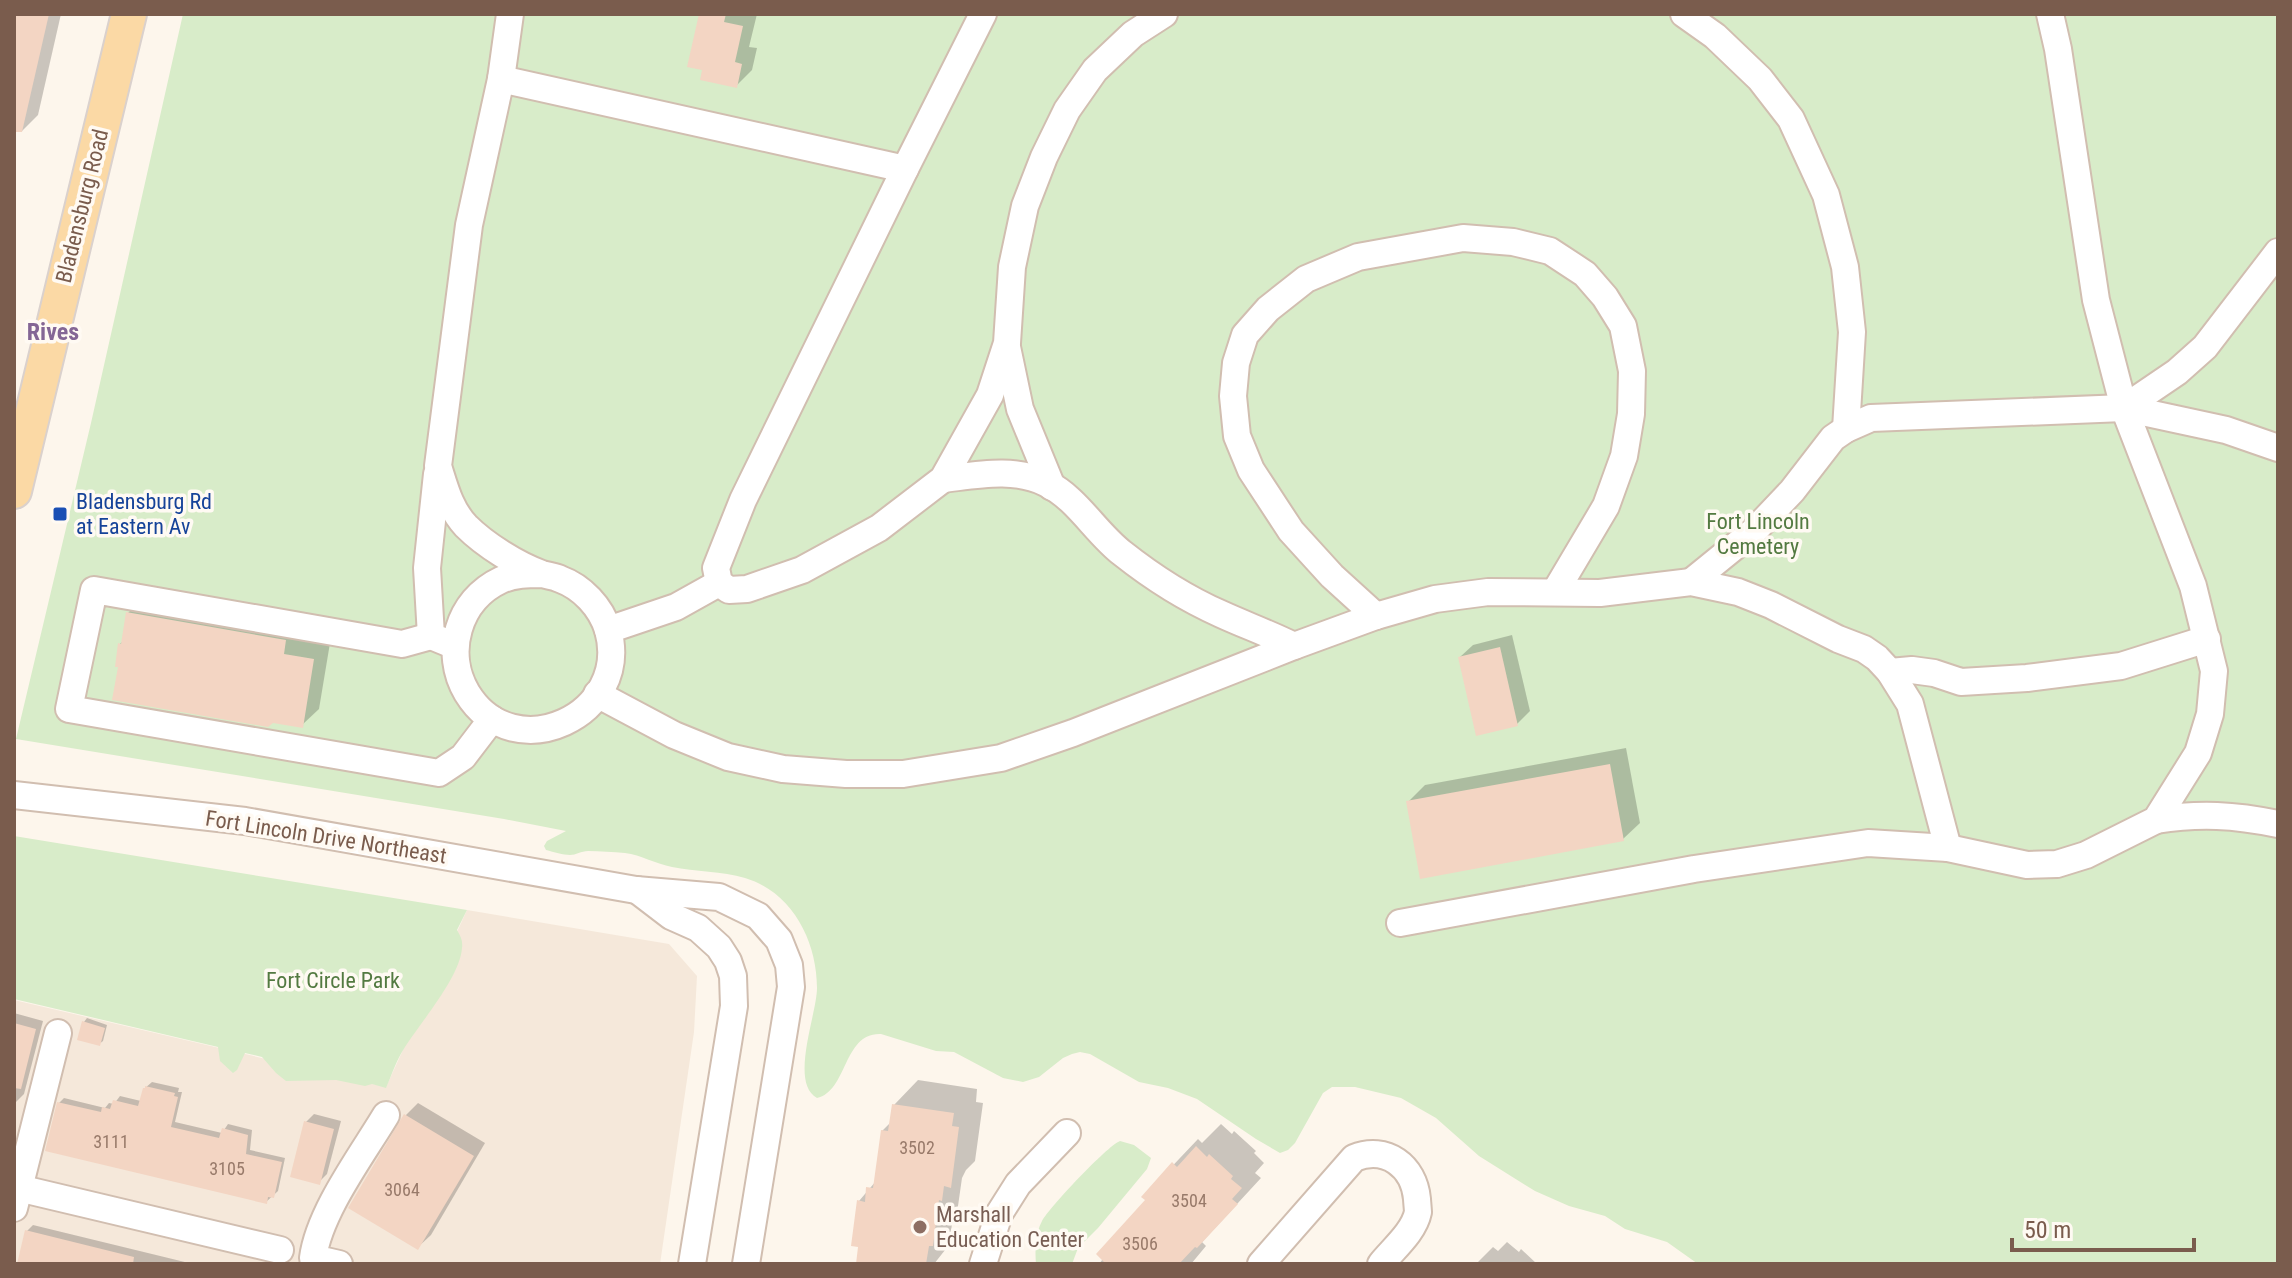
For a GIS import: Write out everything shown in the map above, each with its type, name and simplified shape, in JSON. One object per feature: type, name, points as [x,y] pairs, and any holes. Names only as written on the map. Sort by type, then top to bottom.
[{"type":"main road","name":"Bladensburg Road","points":[[14,491],[129,14]]},
{"type":"street","points":[[492,719],[463,757],[439,773],[69,709],[94,590],[402,644],[443,641],[483,591],[501,580],[521,574],[558,577],[573,584],[600,611],[608,630],[611,653],[607,675],[597,694],[583,712],[567,723],[545,729],[511,727],[492,719],[472,702],[460,682],[455,662],[443,641],[427,568],[469,225],[501,79],[510,14]]},
{"type":"street","points":[[983,14],[743,500],[716,568],[719,583],[729,590],[747,589],[802,570],[879,528],[943,479],[990,395],[1007,343],[1012,267],[1025,206],[1044,157],[1067,110],[1095,70],[1133,34],[1164,14]]},
{"type":"street","points":[[1684,14],[1715,36],[1760,79],[1791,119],[1826,195],[1845,267],[1852,332],[1846,429]]},
{"type":"street","points":[[2050,14],[2096,300],[2124,408],[2193,586],[2214,671],[2210,714],[2198,753],[2156,820]]},
{"type":"street","points":[[501,79],[905,169]]},
{"type":"street","points":[[1376,616],[1332,576],[1291,531],[1251,470],[1237,436],[1233,396],[1236,363],[1245,335],[1268,309],[1306,279],[1358,257],[1463,238],[1513,242],[1550,251],[1585,274],[1605,297],[1623,326],[1632,371],[1631,414],[1624,456],[1606,506],[1555,592]]},
{"type":"street","points":[[2124,408],[2177,372],[2205,347],[2278,252]]},
{"type":"street","points":[[1007,343],[1020,409],[1052,487]]},
{"type":"street","points":[[1691,582],[1755,530],[1792,491],[1833,438],[1871,418],[2124,408],[2226,430],[2278,448]]},
{"type":"street","points":[[438,466],[450,503],[464,524],[498,551],[542,574]]},
{"type":"street","points":[[943,479],[995,472],[1044,482],[1064,495],[1120,551],[1151,573],[1219,613],[1294,646]]},
{"type":"street","points":[[597,694],[674,735],[728,757],[783,769],[903,774],[1001,758],[1100,723],[1294,646],[1376,616],[1435,599],[1488,592],[1600,593],[1691,582],[1738,592],[1771,605],[1877,658],[1890,672],[1910,704],[1948,848]]},
{"type":"street","points":[[608,630],[676,607],[719,583]]},
{"type":"street","points":[[1890,672],[1912,670],[1934,673],[1961,682],[2027,678],[2121,666],[2207,639]]},
{"type":"street","name":"Fort Lincoln Drive Northeast","points":[[14,795],[245,821],[636,890],[719,897],[758,916],[779,940],[789,965],[791,987],[746,1264]]},
{"type":"street","points":[[1400,923],[1694,869],[1868,843],[1948,848],[2027,865],[2057,864],[2086,855],[2156,820],[2191,814],[2243,817],[2278,824]]},
{"type":"street","name":"Fort Lincoln Drive Northeast","points":[[636,890],[671,916],[698,928],[719,947],[733,976],[734,1006],[692,1264]]},
{"type":"street","points":[[58,1033],[15,1194],[280,1250]]},
{"type":"street","points":[[326,1261],[315,1242],[325,1218],[386,1115]]},
{"type":"street","points":[[983,1264],[999,1214],[1018,1184],[1067,1133]]},
{"type":"street","points":[[1261,1264],[1354,1158],[1366,1153],[1382,1154],[1399,1163],[1410,1175],[1416,1190],[1418,1212],[1407,1234],[1381,1264]]},
{"type":"shaded area","points":[[467,910],[669,944],[697,976],[694,1032],[660,1264],[14,1264],[14,1000],[386,1087]]},
{"type":"green space","name":"Fort Lincoln Cemetery","points":[[183,14],[2278,14],[2278,1264],[1698,1264],[1667,1242],[1625,1229],[1605,1216],[1569,1206],[1535,1191],[1479,1156],[1436,1118],[1401,1098],[1355,1087],[1332,1087],[1323,1093],[1295,1143],[1280,1153],[1197,1099],[1139,1082],[1090,1054],[1080,1052],[1063,1058],[1039,1077],[1023,1082],[1003,1078],[954,1052],[936,1051],[881,1034],[869,1036],[859,1042],[852,1052],[835,1085],[817,1098],[809,1090],[805,1078],[806,1047],[817,988],[812,953],[799,921],[776,894],[762,885],[745,878],[672,867],[625,853],[588,851],[570,855],[546,850],[544,846],[547,841],[566,831],[16,739]]},
{"type":"green space","name":"Fort Circle Park","points":[[14,836],[467,910],[457,930],[462,943],[460,960],[402,1052],[386,1088],[336,1080],[286,1081],[262,1057],[245,1053],[233,1073],[220,1061],[218,1047],[14,999]]},
{"type":"green space","points":[[1120,1141],[1134,1145],[1151,1158],[1147,1169],[1078,1248],[1072,1264],[1036,1264],[1037,1237],[1042,1221],[1079,1178]]},
{"type":"building","points":[[14,14],[49,14],[22,132],[14,132]]},
{"type":"building","points":[[699,14],[726,14],[724,22],[743,26],[735,62],[742,64],[737,88],[700,80],[702,70],[687,67]]},
{"type":"building","points":[[126,612],[286,640],[284,654],[314,659],[303,728],[273,723],[268,727],[112,700],[118,667],[115,667],[118,643],[121,644]]},
{"type":"building","points":[[1500,647],[1518,726],[1476,736],[1458,657]]},
{"type":"building","points":[[1610,764],[1624,841],[1420,879],[1406,801]]},
{"type":"building","points":[[82,1021],[105,1028],[100,1046],[77,1040]]},
{"type":"building","points":[[14,1023],[36,1029],[21,1089],[14,1088]]},
{"type":"building","points":[[145,1086],[175,1093],[174,1096],[178,1097],[171,1127],[219,1138],[222,1128],[248,1135],[246,1154],[282,1162],[274,1198],[268,1197],[267,1204],[45,1151],[57,1102],[101,1112],[102,1107],[110,1109],[113,1100],[138,1106]]},
{"type":"building","points":[[892,1104],[954,1113],[952,1126],[959,1127],[951,1188],[944,1186],[942,1201],[939,1200],[933,1246],[929,1246],[926,1264],[856,1264],[858,1247],[851,1246],[857,1200],[865,1202],[866,1187],[873,1188],[881,1130],[888,1131]]},
{"type":"building","points":[[404,1114],[474,1156],[418,1250],[348,1208]]},
{"type":"building","points":[[304,1121],[334,1129],[320,1185],[290,1177]]},
{"type":"building","points":[[1196,1146],[1207,1157],[1209,1154],[1242,1188],[1232,1199],[1238,1204],[1179,1264],[1106,1264],[1096,1254],[1145,1200],[1141,1197],[1172,1162],[1177,1167]]},
{"type":"building","points":[[25,1230],[134,1257],[133,1264],[17,1264]]},
{"type":"place","name":"Bladensburg Rd at Eastern Av","points":[[60,514]]},
{"type":"place","name":"Marshall Education Center","points":[[920,1227]]},
{"type":"district","name":"Rives","points":[[53,332]]}]
